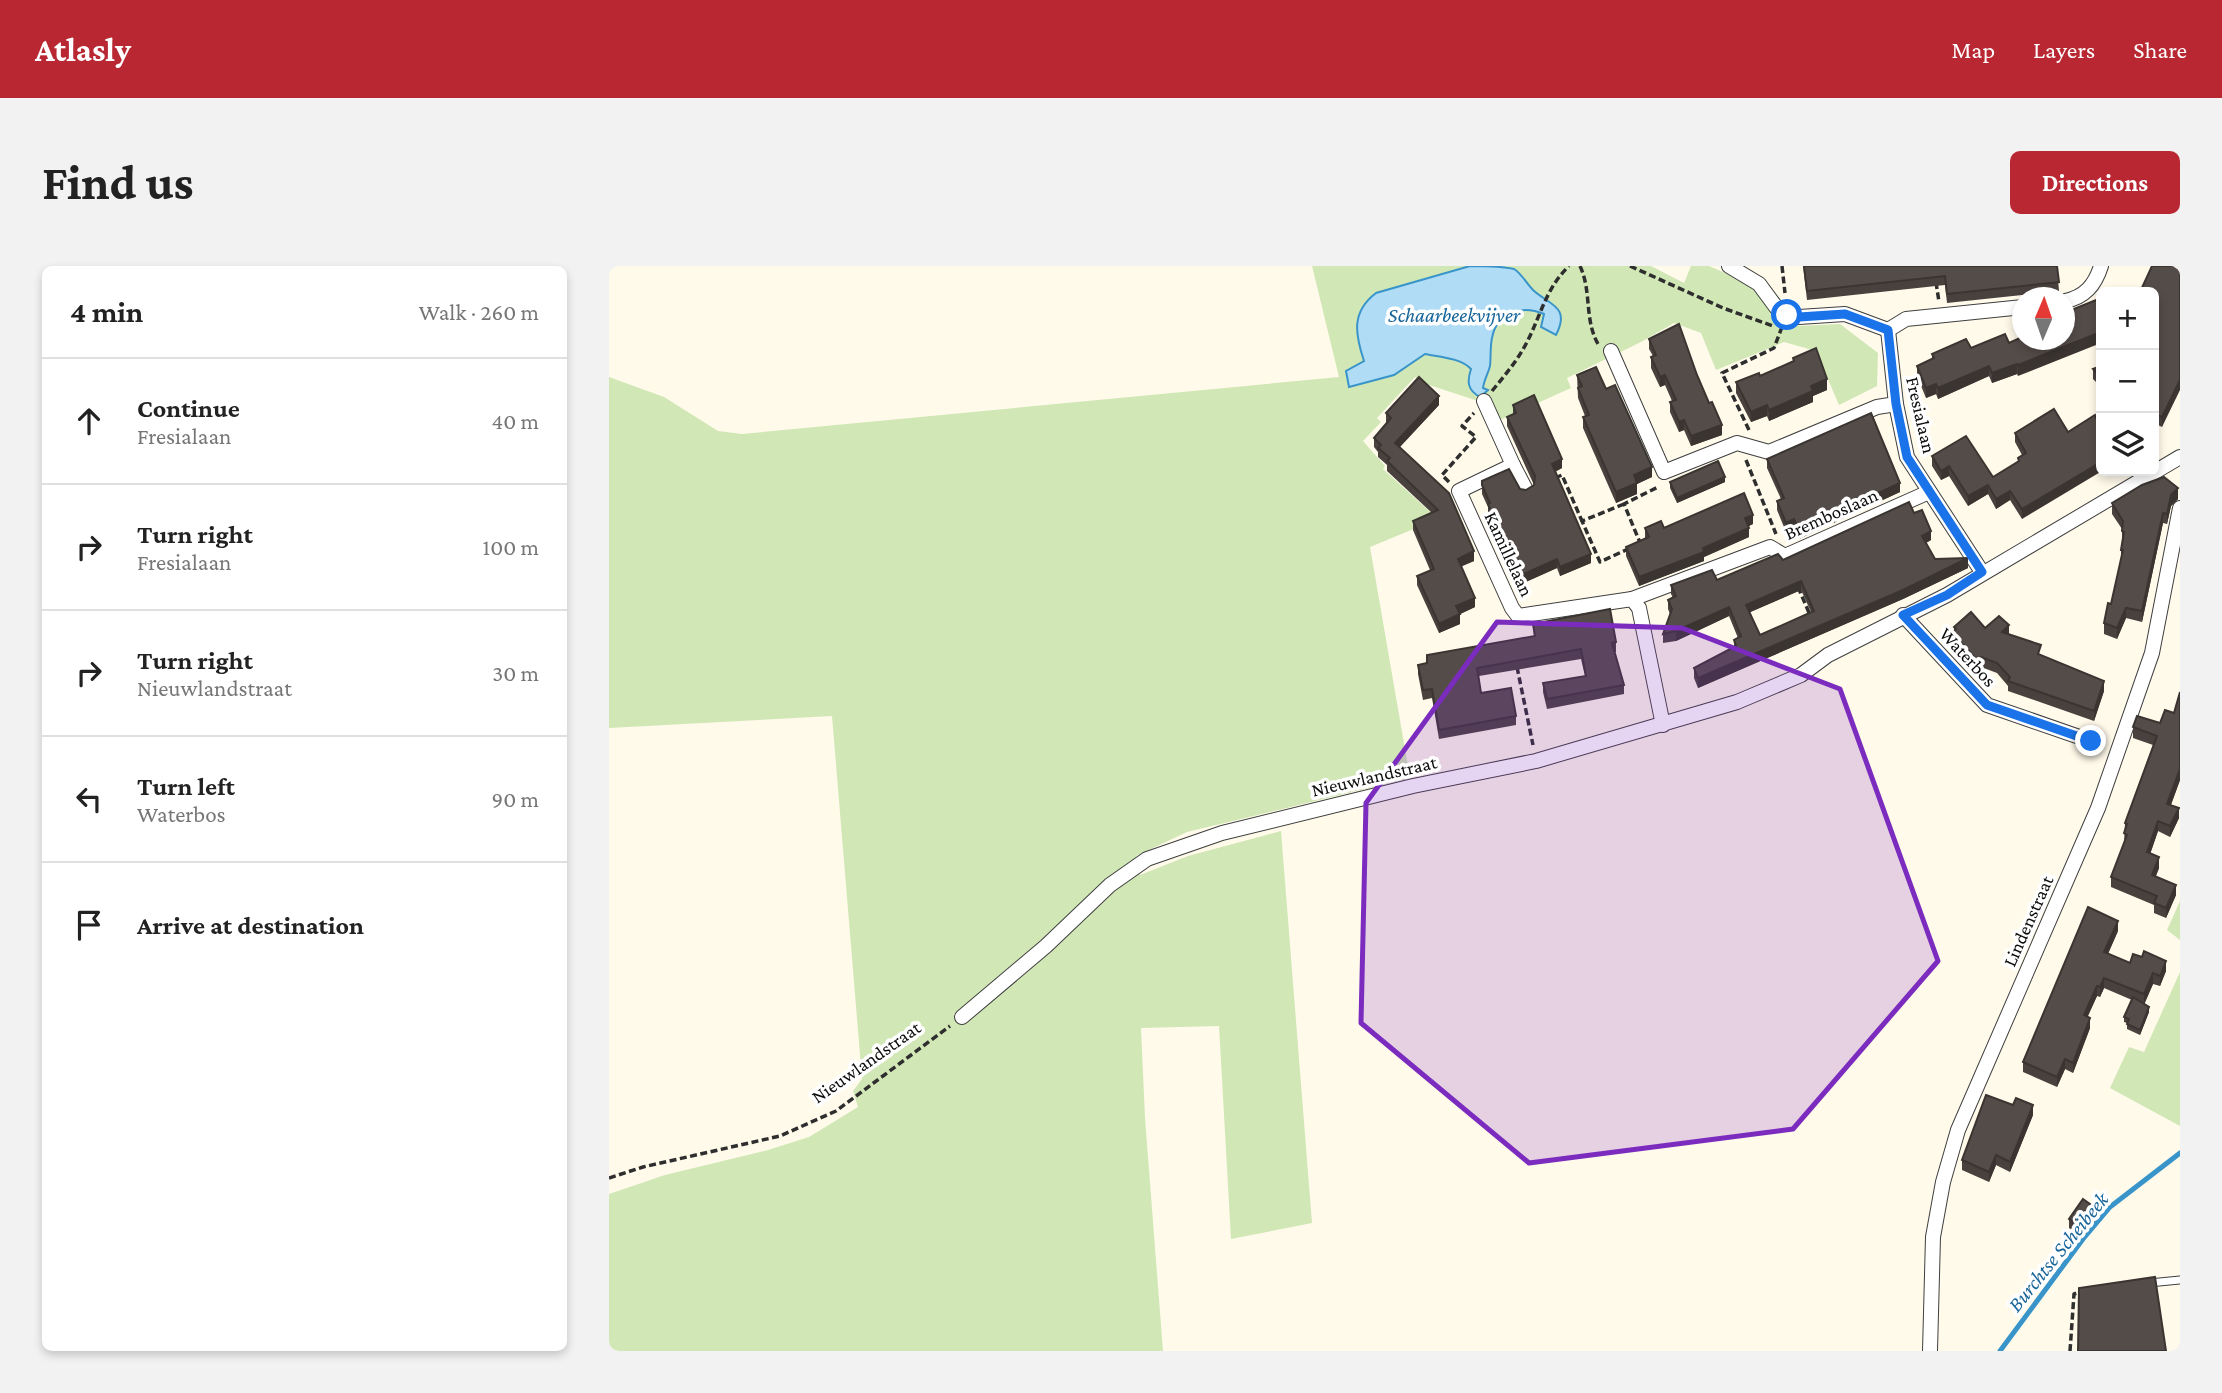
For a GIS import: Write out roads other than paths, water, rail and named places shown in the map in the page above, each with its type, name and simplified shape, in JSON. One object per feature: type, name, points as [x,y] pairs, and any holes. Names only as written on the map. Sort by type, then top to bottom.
[{"type":"street","points":[[1729,266],[1759,284],[1776,307],[1787,315],[1799,317],[1845,314],[1888,330],[1906,319],[2012,308]]},
{"type":"street","points":[[2075,299],[2086,293],[2096,281],[2101,266]]},
{"type":"street","name":"Fresialaan","points":[[1888,330],[1896,404],[1907,457],[1982,572]]},
{"type":"street","points":[[1611,351],[1664,472],[1737,443],[1769,452],[1877,407],[1896,404]]},
{"type":"street","points":[[1484,401],[1526,491]]},
{"type":"street","name":"Nieuwlandstraat","points":[[962,1017],[1046,946],[1110,885],[1147,859],[1222,833],[1413,786],[1537,761],[1737,702],[1801,675],[1828,655],[1947,595],[2180,457]]},
{"type":"street","name":"Kamillelaan","points":[[1513,465],[1459,491],[1518,616],[1632,599]]},
{"type":"street","name":"Bremboslaan","points":[[1632,599],[1770,547],[1786,556],[1929,492]]},
{"type":"street","name":"Lindenstraat","points":[[1930,1351],[1933,1237],[1943,1182],[1958,1130],[2098,808],[2118,754],[2152,653],[2180,508]]},
{"type":"street","points":[[1632,599],[1639,608],[1663,725]]},
{"type":"street","name":"Waterbos","points":[[1903,615],[1987,705],[2091,741]]},
{"type":"lane","points":[[2143,1283],[2180,1280]]},
{"type":"water","name":"Schaarbeekvijver","points":[[1470,266],[1504,267],[1517,271],[1533,290],[1560,312],[1560,325],[1556,335],[1541,327],[1544,314],[1536,311],[1512,312],[1505,316],[1495,329],[1491,341],[1490,366],[1483,388],[1488,390],[1480,397],[1470,388],[1471,369],[1467,365],[1450,358],[1425,354],[1394,375],[1349,387],[1346,371],[1364,361],[1357,324],[1362,308],[1368,300],[1376,293]]},
{"type":"waterway","name":"Burchtse Scheibeek","points":[[2000,1351],[2110,1207],[2180,1153]]}]
